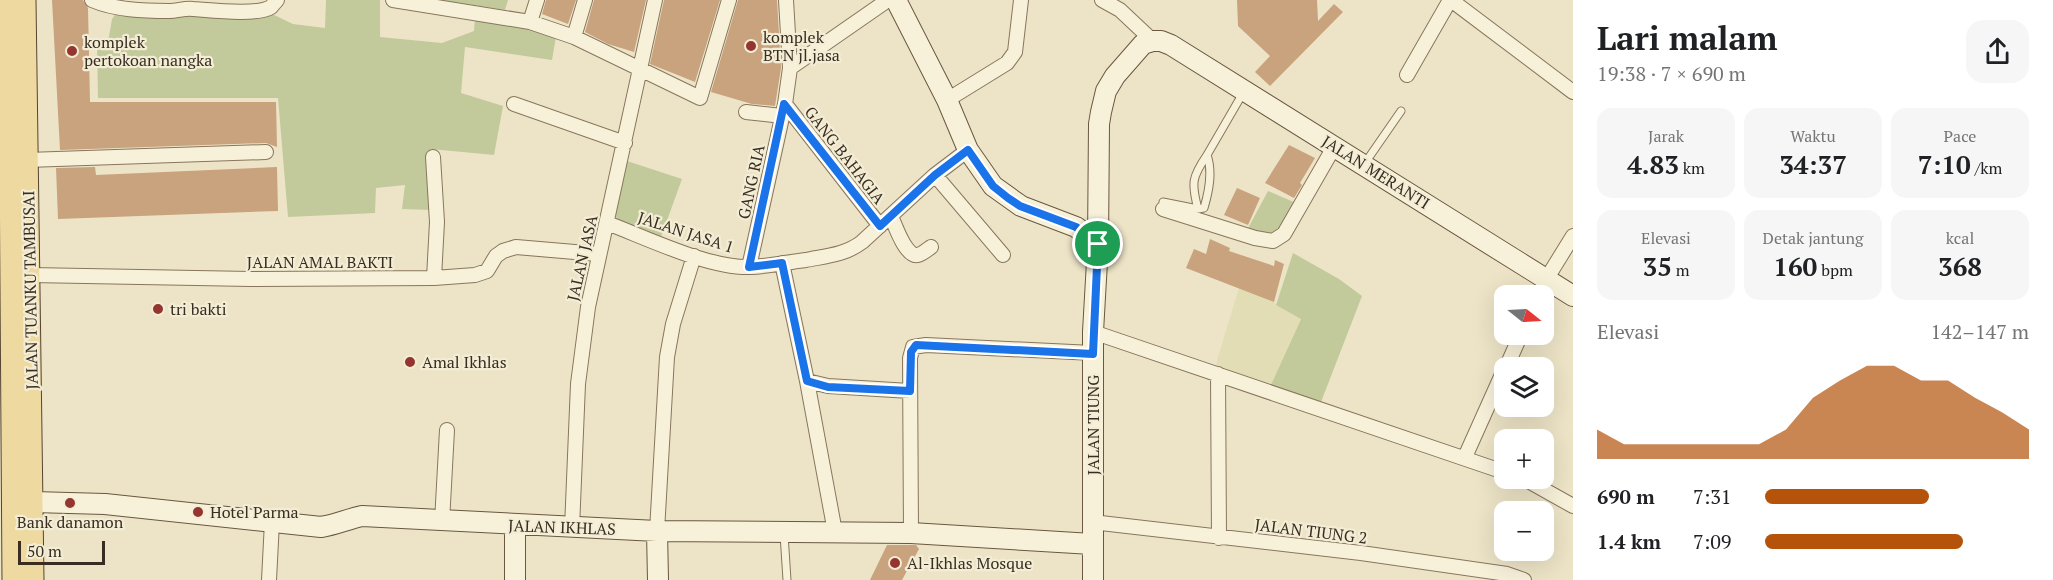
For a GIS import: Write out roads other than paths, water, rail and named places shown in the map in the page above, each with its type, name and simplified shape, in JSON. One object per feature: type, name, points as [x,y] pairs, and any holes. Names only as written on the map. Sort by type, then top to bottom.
[{"type":"main road","name":"JALAN TUANKU TAMBUSAI","points":[[9,0],[5,86],[30,275],[33,580]]},
{"type":"main road","name":"JALAN TUANKU TAMBUSAI","points":[[11,572],[5,453],[6,316],[13,157],[25,0]]},
{"type":"street","points":[[92,0],[120,8],[169,11],[191,8],[217,12],[260,10],[272,7],[277,0]]},
{"type":"street","points":[[393,0],[530,22],[574,37],[700,98],[729,0]]},
{"type":"street","points":[[530,22],[537,0]]},
{"type":"street","points":[[574,37],[585,0]]},
{"type":"street","name":"JALAN JASA","points":[[572,528],[578,384],[588,307],[655,0]]},
{"type":"street","name":"GANG RIA","points":[[749,267],[790,68],[786,0]]},
{"type":"street","points":[[790,68],[888,0]]},
{"type":"street","points":[[896,0],[946,100],[968,150],[993,186],[1020,206],[1076,227],[1098,244]]},
{"type":"street","points":[[946,100],[1007,63],[1016,52],[1021,0]]},
{"type":"street","points":[[1102,0],[1120,10],[1154,41]]},
{"type":"street","points":[[1407,75],[1450,0],[1573,92]]},
{"type":"street","name":"JALAN MERANTI","points":[[1154,41],[1161,41],[1178,50],[1364,165],[1540,285]]},
{"type":"street","name":"JALAN TIUNG","points":[[1093,580],[1093,332],[1098,244],[1099,124],[1106,91],[1125,62],[1143,44],[1154,41]]},
{"type":"street","points":[[514,104],[624,143]]},
{"type":"street","points":[[746,112],[783,110]]},
{"type":"street","name":"GANG BAHAGIA","points":[[783,110],[880,226]]},
{"type":"street","points":[[1166,206],[1256,238],[1273,241],[1284,234],[1334,147]]},
{"type":"street","name":"JALAN JASA 1","points":[[607,223],[718,263],[749,267],[836,255],[852,249],[935,175],[968,150]]},
{"type":"street","points":[[13,157],[266,152]]},
{"type":"street","points":[[434,157],[437,222],[434,278]]},
{"type":"street","points":[[935,175],[1003,255]]},
{"type":"street","points":[[891,216],[907,250],[912,255],[931,248]]},
{"type":"street","points":[[1544,285],[1573,236]]},
{"type":"street","name":"JALAN AMAL BAKTI","points":[[30,275],[251,279],[434,278],[475,275],[487,271],[496,256],[503,250],[516,247],[598,254]]},
{"type":"street","points":[[658,580],[657,531],[667,357],[673,324],[694,256]]},
{"type":"street","points":[[782,263],[835,532]]},
{"type":"street","name":"JALAN MERANTI","points":[[1554,290],[1573,296]]},
{"type":"street","points":[[1093,332],[1494,468]]},
{"type":"street","points":[[911,533],[911,352],[916,345],[1093,354]]},
{"type":"street","points":[[1218,374],[1219,537]]},
{"type":"street","points":[[807,381],[828,387],[910,391]]},
{"type":"street","points":[[1465,457],[1494,393]]},
{"type":"street","points":[[442,522],[447,430]]},
{"type":"street","points":[[1543,489],[1573,506]]},
{"type":"street","name":"JALAN IKHLAS","points":[[33,502],[105,504],[321,526],[332,526],[346,519],[362,516],[442,522],[657,531],[911,533],[1092,544]]},
{"type":"street","points":[[270,580],[272,522]]},
{"type":"street","name":"JALAN TIUNG 2","points":[[1092,522],[1361,553],[1507,574],[1524,580]]},
{"type":"street","points":[[514,580],[515,525]]},
{"type":"lane","points":[[1198,209],[1192,186],[1193,179],[1244,91]]},
{"type":"lane","points":[[1364,165],[1401,111]]},
{"type":"lane","points":[[1166,206],[1204,208],[1208,194],[1210,164],[1207,155]]},
{"type":"lane","points":[[784,532],[787,580]]},
{"type":"place","name":"komplek BTN jl.jasa","points":[[751,46]]},
{"type":"place","name":"komplek pertokoan nangka","points":[[72,51]]},
{"type":"place","name":"tri bakti","points":[[158,309]]},
{"type":"place","name":"Amal Ikhlas","points":[[410,362]]},
{"type":"place","name":"Bank danamon","points":[[70,503]]},
{"type":"place","name":"Hotel Parma","points":[[198,512]]},
{"type":"place","name":"Al-Ikhlas Mosque","points":[[895,563]]}]
